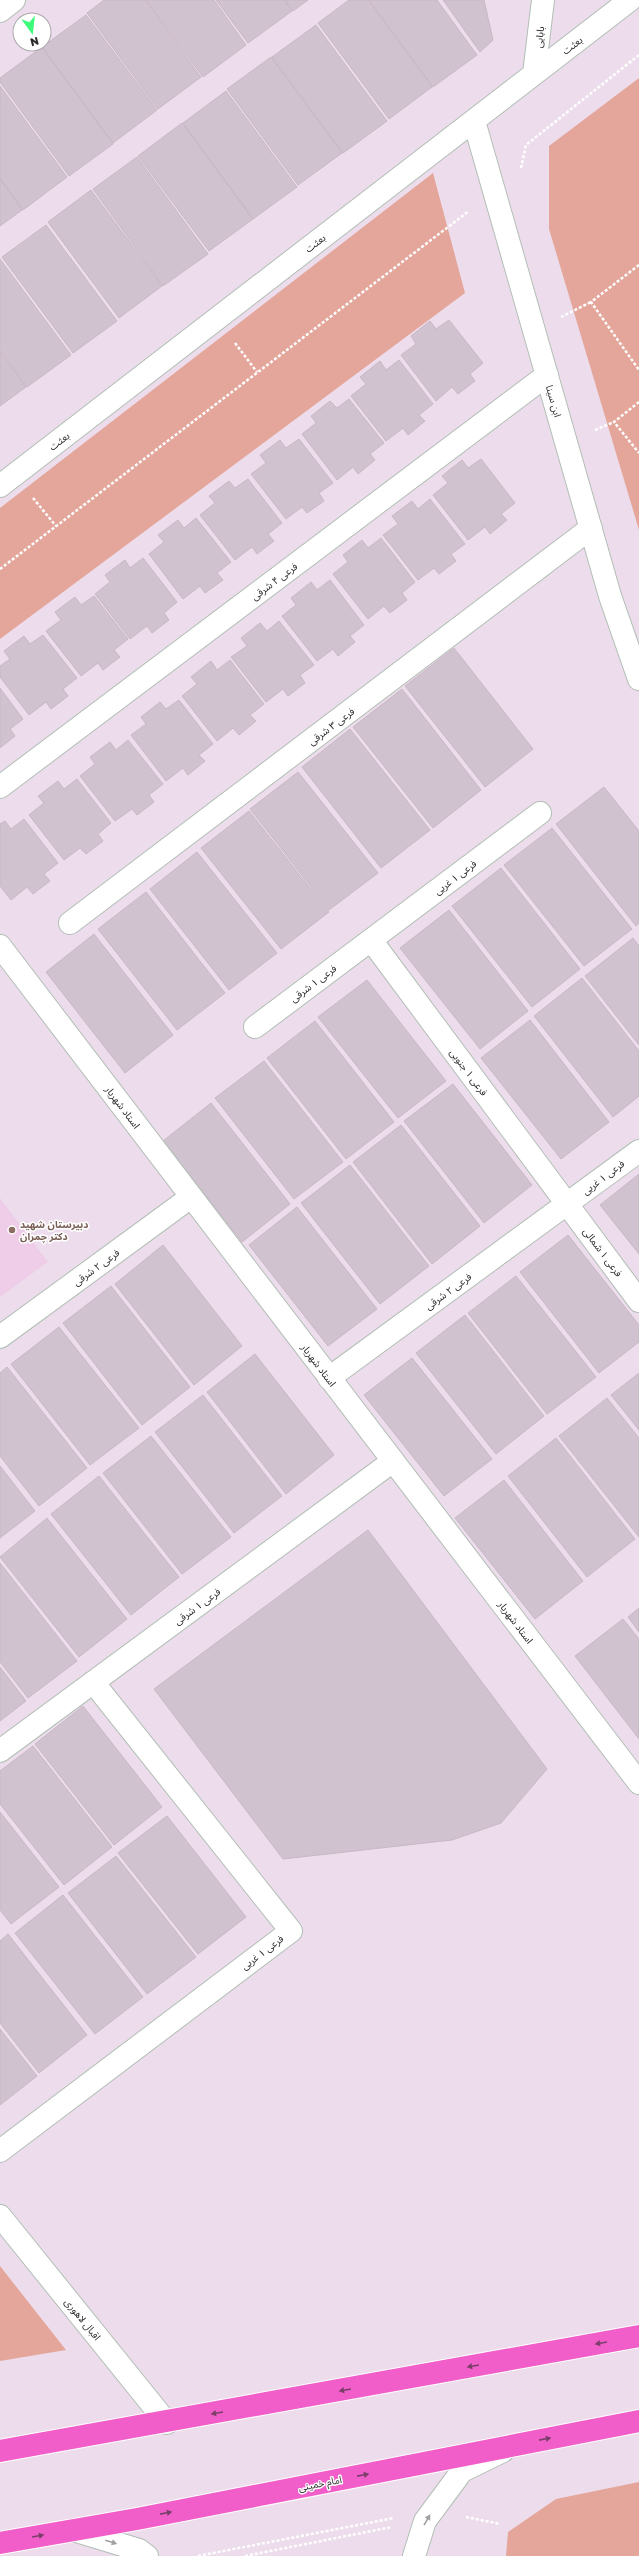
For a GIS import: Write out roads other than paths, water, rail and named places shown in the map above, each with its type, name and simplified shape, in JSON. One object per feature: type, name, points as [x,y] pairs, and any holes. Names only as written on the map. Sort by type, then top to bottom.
[{"type":"main road","points":[[0,2451],[167,2423],[639,2336]]},
{"type":"main road","name":"امام خمینی","points":[[0,2543],[639,2421]]},
{"type":"street","points":[[0,11],[14,0]]},
{"type":"street","name":"بابایی","points":[[534,74],[543,0]]},
{"type":"street","name":"بعثت","points":[[0,486],[630,0]]},
{"type":"street","name":"ابن سینا","points":[[474,121],[610,596],[639,679]]},
{"type":"street","name":"فرعی ۴ شرقی","points":[[0,787],[547,375]]},
{"type":"street","name":"فرعی ۳ شرقی","points":[[70,924],[591,528]]},
{"type":"street","name":"فرعی ۱ غربی","points":[[371,940],[540,813]]},
{"type":"street","name":"فرعی ۱ شرقی","points":[[254,1027],[371,940]]},
{"type":"street","name":"فرعی ۱ جنوبی","points":[[371,940],[567,1204]]},
{"type":"street","name":"استاد شهریار","points":[[0,946],[639,1783]]},
{"type":"street","name":"فرعی ۱ غربی","points":[[567,1204],[639,1151]]},
{"type":"street","name":"فرعی ۲ شرقی","points":[[0,1337],[191,1197]]},
{"type":"street","name":"فرعی ۱ شمالی","points":[[567,1204],[639,1301]]},
{"type":"street","name":"فرعی ۲ شرقی","points":[[329,1378],[567,1204]]},
{"type":"street","name":"فرعی ۱ شرقی","points":[[0,1751],[393,1461]]},
{"type":"street","name":"فرعی ۱ غربی","points":[[0,2151],[291,1930],[93,1682]]},
{"type":"street","name":"اقبال لاهوری","points":[[0,2216],[167,2423]]},
{"type":"street","points":[[414,2556],[428,2516],[462,2471],[514,2445]]},
{"type":"street","points":[[73,2530],[139,2550],[147,2556]]},
{"type":"place","name":"دبیرستان شهید دکتر چمران","points":[[12,1230]]}]
